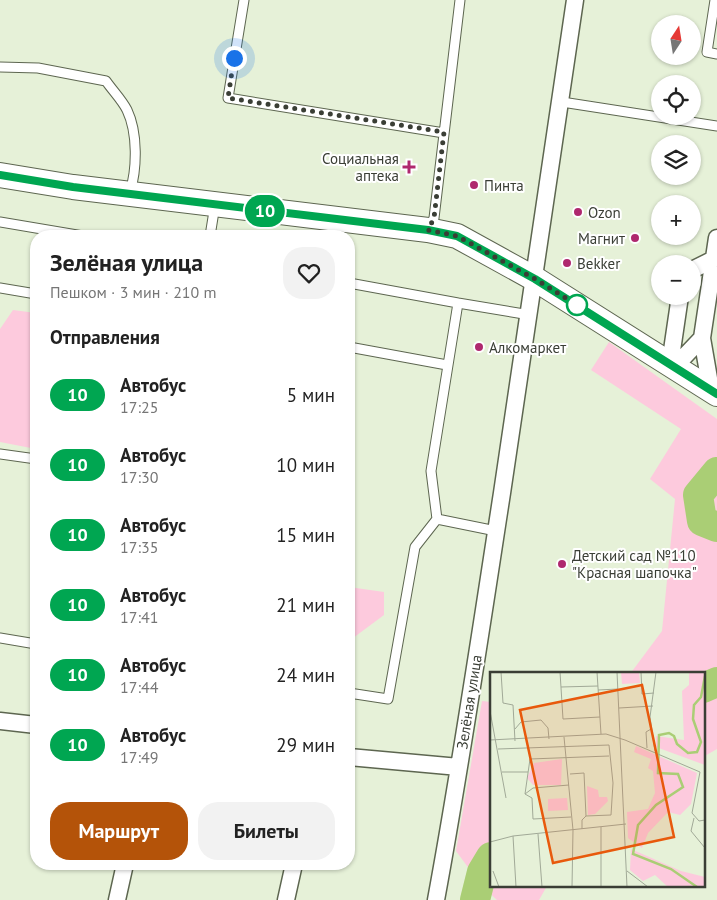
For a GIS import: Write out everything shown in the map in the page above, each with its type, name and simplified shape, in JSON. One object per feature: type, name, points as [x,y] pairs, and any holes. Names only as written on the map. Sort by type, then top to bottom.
[{"type":"main road","points":[[0,174],[73,187],[428,230],[457,236],[535,279],[714,392]]},
{"type":"street","name":"Зелёная улица","points":[[436,900],[459,767],[530,315],[562,102],[575,0]]},
{"type":"street","points":[[714,392],[702,338],[717,238]]},
{"type":"street","points":[[701,266],[714,259]]},
{"type":"street","points":[[679,305],[670,364],[681,360],[702,338]]},
{"type":"street","points":[[0,721],[30,724]]},
{"type":"street","points":[[355,758],[459,767]]},
{"type":"street","points":[[117,900],[124,870]]},
{"type":"street","points":[[286,900],[293,870]]},
{"type":"lane","points":[[244,0],[228,98],[444,132]]},
{"type":"lane","points":[[428,230],[434,218],[460,0]]},
{"type":"lane","points":[[715,0],[707,52],[717,54]]},
{"type":"lane","points":[[0,67],[38,68],[106,81],[128,111],[134,133],[135,175],[130,194]]},
{"type":"lane","points":[[562,102],[717,126]]},
{"type":"lane","points":[[211,230],[215,205]]},
{"type":"lane","points":[[0,222],[47,230]]},
{"type":"lane","points":[[355,284],[530,315]]},
{"type":"lane","points":[[0,288],[30,293]]},
{"type":"lane","points":[[355,694],[388,699],[415,547],[437,519],[430,471],[458,303]]},
{"type":"lane","points":[[355,348],[447,365]]},
{"type":"lane","points":[[0,454],[30,458]]},
{"type":"lane","points":[[437,519],[496,531]]},
{"type":"lane","points":[[0,638],[30,643]]},
{"type":"shaded area","points":[[13,310],[30,312],[30,448],[0,442],[0,329]]},
{"type":"shaded area","points":[[609,342],[717,419],[717,749],[704,756],[704,672],[631,672],[662,631],[675,499],[650,479],[681,429],[591,370]]},
{"type":"shaded area","points":[[355,588],[384,592],[384,615],[355,637]]},
{"type":"shaded area","points":[[482,701],[490,702],[490,888],[546,888],[539,900],[497,900],[481,885],[456,851]]},
{"type":"waterway","points":[[717,472],[698,495],[702,521],[717,527]]},
{"type":"waterway","points":[[704,688],[717,682]]},
{"type":"waterway","points":[[475,900],[482,872],[490,859]]},
{"type":"bus line","name":"10","points":[[0,175],[73,187],[428,230],[457,236],[535,279],[717,394]]},
{"type":"place","name":"Социальная аптека","points":[[409,167]]},
{"type":"place","name":"Пинта","points":[[474,185]]},
{"type":"place","name":"Ozon","points":[[578,212]]},
{"type":"place","name":"Магнит","points":[[635,238]]},
{"type":"place","name":"Bekker","points":[[567,263]]},
{"type":"place","name":"Алкомаркет","points":[[479,347]]},
{"type":"place","name":"Детский сад №110 \"Красная шапочка\"","points":[[562,564]]},
{"type":"route","points":[[234,58],[228,98],[444,132],[434,218],[428,230],[457,236],[535,279],[577,305]]}]
